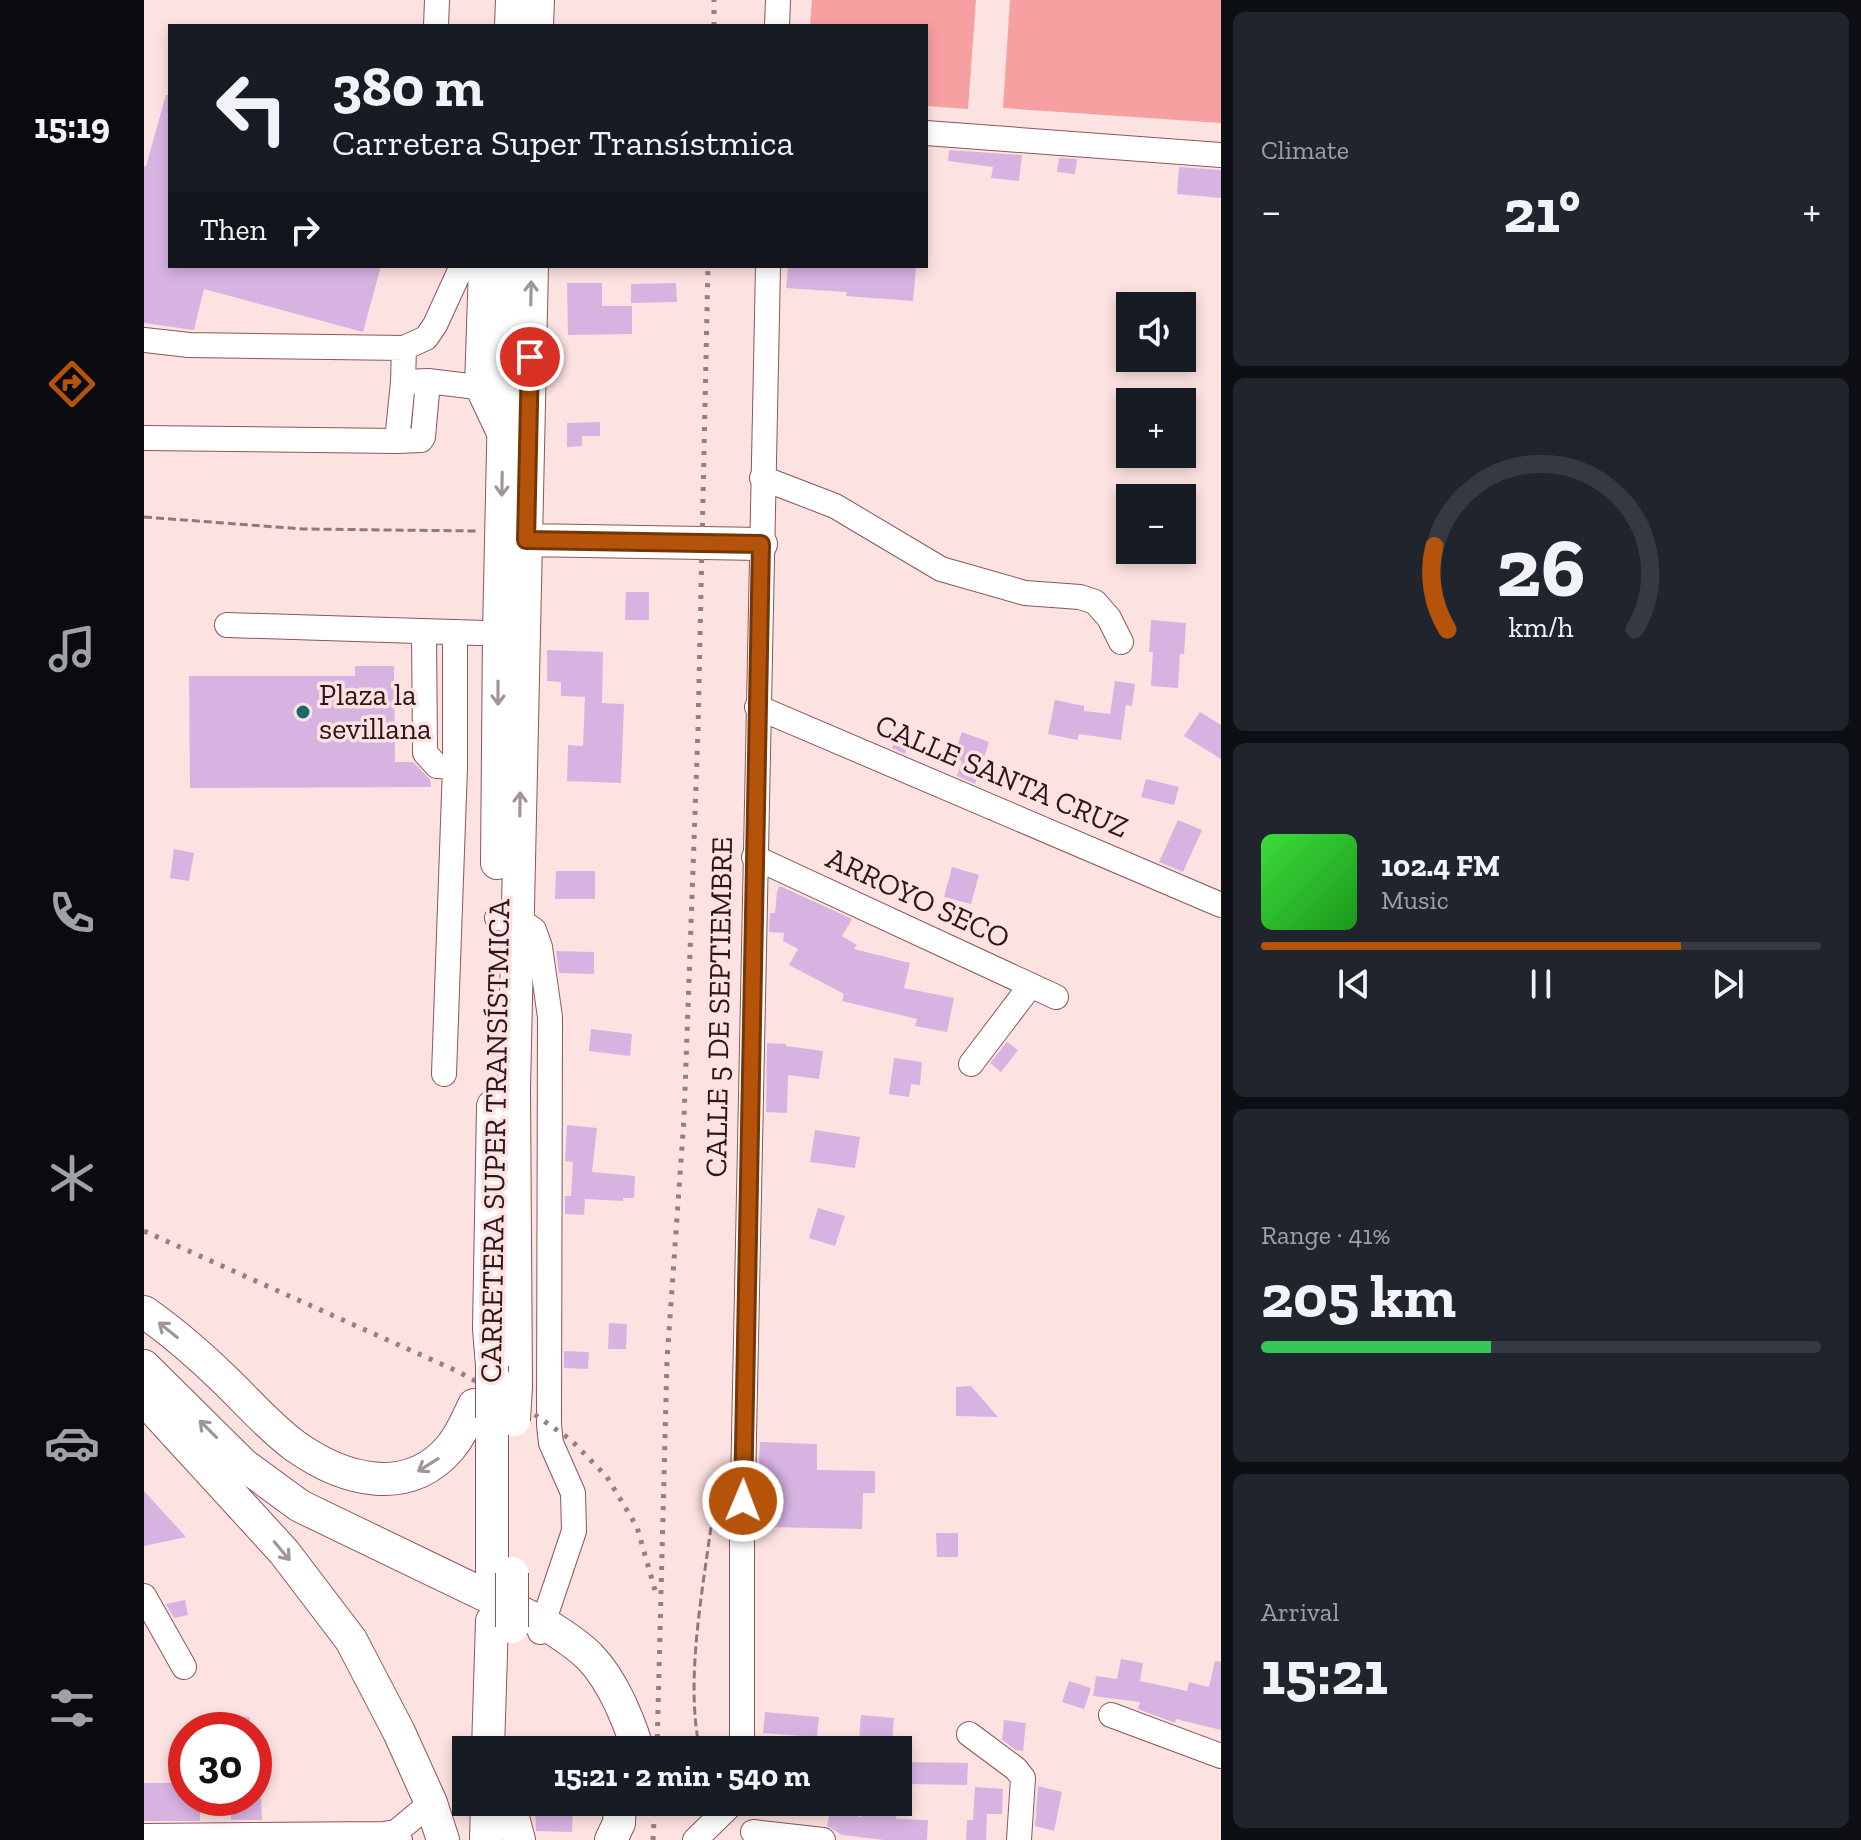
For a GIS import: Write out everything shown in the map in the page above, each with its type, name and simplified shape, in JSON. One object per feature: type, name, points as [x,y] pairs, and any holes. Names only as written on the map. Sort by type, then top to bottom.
[{"type":"main road","points":[[511,24],[512,0]]},
{"type":"main road","points":[[537,24],[538,0]]},
{"type":"main road","name":"CARRETERA SUPER TRANSÍSTMICA","points":[[507,268],[503,442],[514,535],[507,918],[489,1329],[495,1373],[493,1414],[502,1573],[522,1626],[510,1736]]},
{"type":"main road","points":[[532,268],[514,535],[761,544]]},
{"type":"main road","points":[[495,1373],[514,1090],[507,918]]},
{"type":"main road","points":[[144,1312],[187,1345],[295,1446],[346,1474],[371,1480],[392,1480],[412,1475],[434,1463],[493,1414]]},
{"type":"main road","points":[[144,1366],[244,1465],[300,1506],[522,1626],[579,1665],[606,1707],[614,1736]]},
{"type":"main road","points":[[144,1399],[284,1552],[351,1640],[399,1732],[431,1803],[443,1840]]},
{"type":"main road","points":[[194,1451],[286,1515],[351,1548],[592,1657],[605,1673],[634,1736]]},
{"type":"main road","name":"CARRETERA SUPER TRANSÍSTMICA","points":[[492,1736],[522,1626]]},
{"type":"main road","points":[[486,1840],[487,1816]]},
{"type":"main road","points":[[507,1840],[508,1816]]},
{"type":"main road","points":[[512,1816],[519,1840]]},
{"type":"main road","points":[[611,1840],[619,1816]]},
{"type":"main road","points":[[634,1840],[638,1816]]},
{"type":"street","points":[[436,24],[437,0]]},
{"type":"street","points":[[777,24],[778,0]]},
{"type":"street","points":[[928,133],[1221,155]]},
{"type":"street","points":[[144,340],[189,345],[404,348],[426,338],[461,268]]},
{"type":"street","points":[[481,268],[477,387],[503,442]]},
{"type":"street","name":"CALLE 5 DE SEPTIEMBRE","points":[[742,1736],[754,857],[768,268]]},
{"type":"street","points":[[397,441],[404,348]]},
{"type":"street","points":[[403,382],[428,381],[477,387]]},
{"type":"street","points":[[144,438],[421,440],[428,381]]},
{"type":"street","points":[[762,478],[835,506],[941,569],[1025,593],[1080,597],[1095,602],[1109,618],[1121,642]]},
{"type":"street","points":[[227,625],[511,634]]},
{"type":"street","points":[[424,631],[425,753],[437,766],[455,767]]},
{"type":"street","points":[[444,1074],[455,767],[455,632]]},
{"type":"street","name":"CALLE SANTA CRUZ","points":[[757,707],[1221,905]]},
{"type":"street","name":"ARROYO SECO","points":[[754,857],[1056,997]]},
{"type":"street","points":[[507,918],[534,930],[540,947],[550,1017],[549,1425],[551,1443],[573,1493],[574,1531],[522,1626]]},
{"type":"street","points":[[971,1064],[1031,985]]},
{"type":"street","points":[[144,1596],[184,1667]]},
{"type":"street","points":[[1111,1715],[1221,1756]]},
{"type":"street","points":[[969,1734],[1016,1769],[1023,1778],[1019,1840]]},
{"type":"street","points":[[144,1836],[398,1836],[431,1803]]},
{"type":"street","points":[[695,1840],[720,1816]]},
{"type":"street","points":[[750,1816],[754,1836],[823,1840]]},
{"type":"path","points":[[144,517],[303,529],[514,535]]},
{"type":"path","points":[[697,1736],[694,1724],[697,1641],[711,1527],[714,1516],[743,1501]]},
{"type":"shaded area","points":[[812,0],[976,0],[968,109],[928,106],[928,24],[810,24]]},
{"type":"shaded area","points":[[1010,0],[1221,0],[1221,123],[1003,108]]},
{"type":"building","points":[[168,95],[168,268],[380,268],[363,332],[204,289],[194,330],[144,323],[146,166]]},
{"type":"building","points":[[949,150],[1022,155],[1019,181],[991,178],[993,167],[948,161]]},
{"type":"building","points":[[1059,158],[1077,159],[1075,174],[1057,172]]},
{"type":"building","points":[[1179,167],[1221,170],[1221,198],[1177,194]]},
{"type":"building","points":[[788,268],[916,268],[913,301],[786,288]]},
{"type":"building","points":[[567,283],[602,283],[602,306],[632,306],[632,334],[568,335]]},
{"type":"building","points":[[676,283],[677,302],[631,303],[631,284]]},
{"type":"building","points":[[600,422],[600,436],[582,436],[582,446],[567,447],[567,423]]},
{"type":"building","points":[[626,592],[649,592],[649,620],[625,620]]},
{"type":"building","points":[[1151,620],[1186,623],[1178,688],[1151,686]]},
{"type":"building","points":[[547,650],[603,652],[602,703],[624,704],[621,783],[567,781],[568,745],[583,746],[585,697],[561,696],[561,682],[547,681]]},
{"type":"building","points":[[355,666],[394,666],[395,762],[413,762],[430,779],[431,787],[190,788],[189,676],[355,676]]},
{"type":"building","points":[[1115,681],[1135,684],[1132,706],[1126,705],[1121,740],[1079,734],[1077,740],[1048,734],[1055,700],[1084,706],[1084,711],[1110,714]]},
{"type":"building","points":[[1200,712],[1221,725],[1221,759],[1184,736]]},
{"type":"building","points":[[962,732],[989,742],[975,784],[957,776],[962,761],[953,758]]},
{"type":"building","points":[[897,733],[910,738],[905,754],[892,748]]},
{"type":"building","points":[[1146,779],[1179,787],[1174,805],[1141,797]]},
{"type":"building","points":[[1178,820],[1202,830],[1183,872],[1159,862]]},
{"type":"building","points":[[174,849],[194,853],[189,881],[170,878]]},
{"type":"building","points":[[952,867],[979,875],[971,904],[944,897]]},
{"type":"building","points":[[556,871],[595,871],[595,899],[555,899]]},
{"type":"building","points":[[780,886],[852,919],[842,936],[857,945],[854,949],[910,963],[904,988],[954,998],[947,1032],[915,1026],[917,1019],[842,1001],[844,994],[789,965],[798,949],[783,941],[784,933],[769,932],[770,913],[775,913]]},
{"type":"building","points":[[556,951],[594,952],[594,974],[559,973]]},
{"type":"building","points":[[591,1029],[632,1034],[630,1056],[589,1051]]},
{"type":"building","points":[[1007,1042],[1018,1050],[1001,1072],[990,1063]]},
{"type":"building","points":[[767,1043],[823,1051],[819,1079],[788,1075],[787,1113],[766,1112]]},
{"type":"building","points":[[894,1058],[922,1062],[920,1085],[911,1084],[909,1097],[889,1094]]},
{"type":"building","points":[[567,1125],[597,1128],[592,1172],[635,1176],[634,1198],[623,1198],[623,1201],[585,1199],[584,1215],[565,1214],[565,1196],[571,1196],[573,1162],[565,1161]]},
{"type":"building","points":[[815,1130],[860,1137],[855,1168],[810,1162]]},
{"type":"building","points":[[818,1208],[845,1216],[835,1246],[809,1238]]},
{"type":"building","points":[[609,1323],[627,1324],[626,1349],[608,1349]]},
{"type":"building","points":[[564,1351],[589,1352],[588,1369],[564,1368]]},
{"type":"building","points":[[971,1386],[998,1417],[956,1416],[956,1387]]},
{"type":"building","points":[[760,1442],[817,1444],[817,1470],[875,1471],[875,1493],[863,1493],[862,1529],[767,1527],[768,1491],[758,1491]]},
{"type":"building","points":[[144,1491],[186,1537],[144,1546]]},
{"type":"building","points":[[936,1533],[958,1533],[958,1557],[937,1557]]},
{"type":"building","points":[[185,1600],[188,1615],[174,1618],[166,1604]]},
{"type":"building","points":[[1121,1659],[1143,1663],[1140,1681],[1187,1691],[1189,1682],[1209,1687],[1215,1661],[1221,1662],[1221,1730],[1176,1719],[1175,1723],[1138,1709],[1140,1702],[1093,1696],[1096,1676],[1117,1679]]},
{"type":"building","points":[[1069,1681],[1091,1688],[1084,1709],[1062,1702]]},
{"type":"building","points":[[765,1712],[819,1717],[817,1736],[763,1733]]},
{"type":"building","points":[[861,1715],[894,1718],[893,1736],[859,1736]]},
{"type":"building","points":[[1004,1720],[1026,1723],[1023,1751],[1002,1740]]},
{"type":"building","points":[[912,1762],[968,1763],[967,1785],[912,1784]]},
{"type":"building","points":[[144,1783],[168,1783],[168,1816],[200,1816],[200,1821],[144,1821]]},
{"type":"building","points":[[1038,1786],[1062,1792],[1054,1831],[1035,1826]]},
{"type":"building","points":[[975,1787],[1003,1789],[1002,1814],[987,1814],[986,1840],[966,1840],[967,1820],[973,1820]]},
{"type":"building","points":[[231,1816],[262,1816],[262,1820],[231,1820]]},
{"type":"building","points":[[535,1816],[573,1816],[572,1832],[536,1831]]},
{"type":"building","points":[[829,1816],[896,1816],[896,1819],[928,1820],[927,1840],[884,1840],[842,1835],[827,1826]]},
{"type":"railway","points":[[714,0],[714,24]]},
{"type":"railway","points":[[657,1736],[667,1360],[684,1118],[698,730],[708,268]]},
{"type":"railway","points":[[144,1231],[457,1371],[527,1409],[571,1440],[607,1477],[637,1527],[655,1590]]},
{"type":"railway","points":[[653,1840],[654,1816]]},
{"type":"place","name":"Plaza la sevillana","points":[[303,712]]},
{"type":"route","points":[[530,357],[526,540],[761,544],[743,1501]]}]
